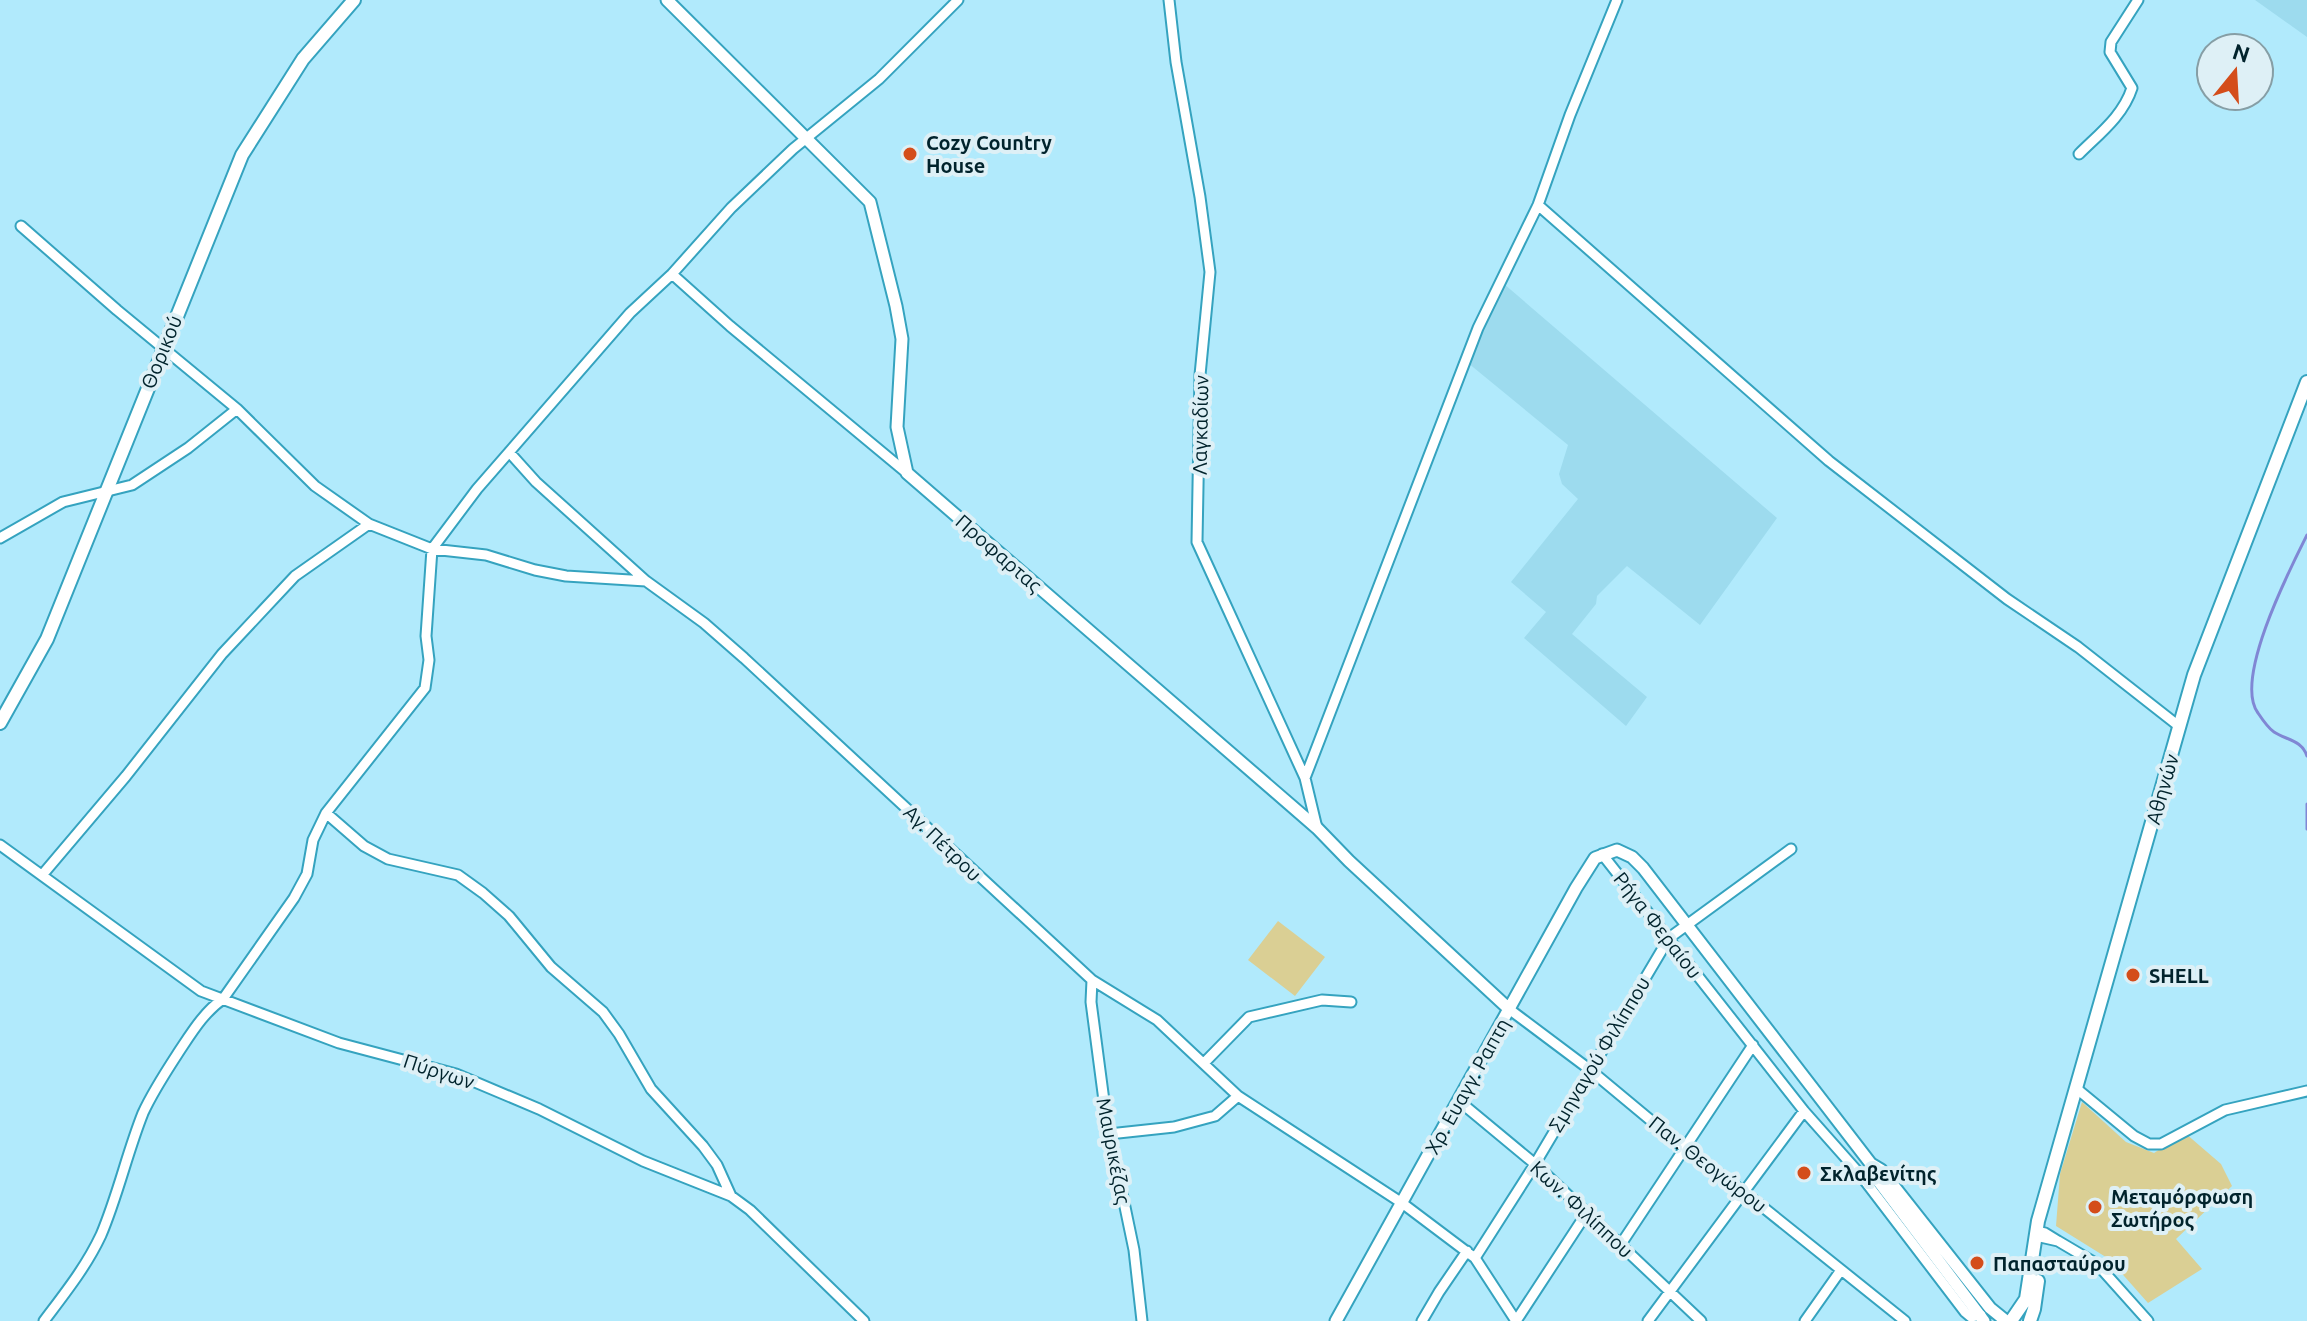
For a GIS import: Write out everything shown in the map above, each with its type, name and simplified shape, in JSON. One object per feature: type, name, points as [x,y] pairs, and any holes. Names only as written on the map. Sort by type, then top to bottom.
[{"type":"main road","name":"Θορικού","points":[[0,723],[47,639],[242,155],[303,59],[354,0]]},
{"type":"main road","name":"Αθηνών","points":[[2030,1321],[2035,1304],[2043,1206],[2194,675],[2307,382]]},
{"type":"main road","name":"Αθηνών","points":[[2008,1321],[2026,1299],[2040,1234]]},
{"type":"street","points":[[667,0],[870,202],[902,339],[897,427],[907,473]]},
{"type":"street","points":[[44,1321],[74,1284],[100,1235],[133,1140],[159,1083],[212,1006],[223,999],[294,898],[307,874],[313,840],[326,813],[425,688],[429,660],[426,636],[432,549],[477,489],[630,313],[672,274],[731,208],[806,138],[879,79],[958,0]]},
{"type":"street","name":"Λαγκαδίων","points":[[1169,0],[1210,272],[1200,375],[1197,542],[1305,778],[1317,828]]},
{"type":"street","points":[[1305,778],[1478,328],[1538,205],[1570,115],[1617,0]]},
{"type":"street","points":[[2079,154],[2117,117],[2128,100],[2132,88],[2110,52],[2111,42],[2138,0]]},
{"type":"street","points":[[1538,205],[1829,461],[2007,599],[2078,647],[2180,727]]},
{"type":"street","points":[[21,226],[237,409],[315,486],[369,524],[432,549],[486,555],[566,576],[646,581]]},
{"type":"street","points":[[672,274],[907,473]]},
{"type":"street","points":[[0,538],[63,502],[132,485],[156,471],[237,409]]},
{"type":"street","name":"Αγ. Πέτρου","points":[[509,452],[536,482],[646,581],[704,623],[744,658],[1092,980],[1157,1020],[1238,1096],[1402,1203],[1471,1255]]},
{"type":"street","name":"Προφαρτας","points":[[907,473],[1317,828],[1509,1009]]},
{"type":"street","points":[[43,874],[232,643],[295,576],[369,524]]},
{"type":"street","points":[[326,813],[364,846],[388,859],[458,875],[509,916],[551,967],[603,1012],[651,1089],[717,1165],[731,1196]]},
{"type":"street","name":"Πύργων","points":[[0,845],[201,991],[339,1043],[456,1074],[539,1109],[643,1161],[731,1196],[750,1210],[864,1321]]},
{"type":"street","name":"Σμηναγού Φιλίππου","points":[[1422,1321],[1439,1292],[1471,1255],[1535,1164],[1669,938],[1791,849]]},
{"type":"street","name":"Ρήγα Φεραίου","points":[[1982,1318],[1971,1317],[1965,1312],[1859,1173],[1804,1111],[1602,854],[1617,850],[1632,857],[1871,1164],[1881,1170],[1990,1308],[2008,1321]]},
{"type":"street","name":"Χρ. Ευαγγ. Ραπτη","points":[[1336,1321],[1576,888],[1595,858],[1602,854]]},
{"type":"street","name":"Μαυρικέζας","points":[[1092,980],[1091,1002],[1109,1134],[1134,1250],[1142,1321]]},
{"type":"street","points":[[1204,1063],[1249,1017],[1322,1000],[1351,1002]]},
{"type":"street","name":"Παν. Θεογώρου","points":[[1509,1009],[1905,1321]]},
{"type":"street","points":[[1621,1244],[1753,1045]]},
{"type":"street","points":[[2077,1089],[2134,1136],[2149,1144],[2161,1144],[2225,1110],[2307,1091]]},
{"type":"street","points":[[1109,1134],[1174,1127],[1215,1116],[1238,1096]]},
{"type":"street","name":"Κων. Φιλίππου","points":[[1459,1101],[1535,1164],[1701,1321]]},
{"type":"street","points":[[1648,1321],[1804,1111]]},
{"type":"street","points":[[1859,1173],[1871,1164]]},
{"type":"street","name":"Ρήγα Φεραίου","points":[[1871,1164],[1873,1174],[1982,1318]]},
{"type":"street","points":[[1471,1255],[1516,1321],[1586,1214]]},
{"type":"street","points":[[2040,1234],[2097,1264],[2148,1321]]},
{"type":"street","points":[[1805,1321],[1841,1270]]},
{"type":"shaded area","points":[[2255,0],[2307,0],[2307,37]]},
{"type":"shaded area","points":[[1504,284],[1777,518],[1700,625],[1627,566],[1597,596],[1596,604],[1572,634],[1647,697],[1626,726],[1524,638],[1546,612],[1511,582],[1578,499],[1562,484],[1559,474],[1568,445],[1468,363]]},
{"type":"shaded area","points":[[1278,921],[1325,957],[1295,996],[1248,960]]},
{"type":"shaded area","points":[[2082,1102],[2126,1142],[2154,1153],[2185,1133],[2221,1164],[2232,1186],[2176,1239],[2202,1269],[2148,1303],[2109,1259],[2056,1226],[2060,1174]]},
{"type":"waterway","points":[[2307,535],[2267,624],[2258,651],[2252,697],[2258,713],[2270,728],[2298,743],[2307,756]]},
{"type":"waterway","points":[[2307,804],[2307,829]]},
{"type":"place","name":"Cozy Country House","points":[[910,154]]},
{"type":"place","name":"SHELL","points":[[2133,975]]},
{"type":"place","name":"Σκλαβενίτης","points":[[1804,1173]]},
{"type":"place","name":"Μεταμόρφωση Σωτήρος","points":[[2095,1207]]},
{"type":"place","name":"Παπασταύρου","points":[[1977,1263]]}]
